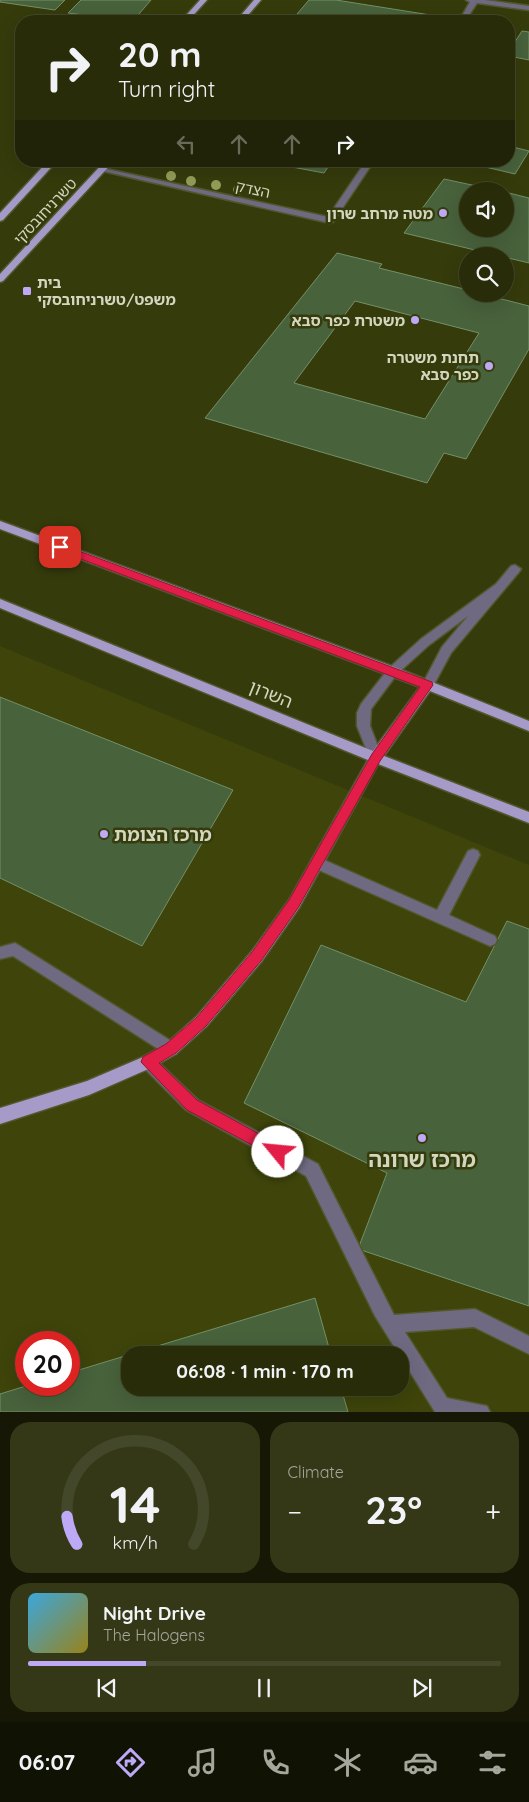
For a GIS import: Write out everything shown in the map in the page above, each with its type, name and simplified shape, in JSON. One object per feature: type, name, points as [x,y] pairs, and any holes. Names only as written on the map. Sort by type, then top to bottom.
[{"type":"main road","points":[[190,15],[204,0]]},
{"type":"main road","points":[[244,15],[258,0]]},
{"type":"main road","name":"טשרניחובסקי","points":[[0,218],[47,167]]},
{"type":"main road","name":"טשרניחובסקי","points":[[0,279],[105,167]]},
{"type":"main road","points":[[0,520],[23,534]]},
{"type":"main road","points":[[0,525],[393,671],[529,726]]},
{"type":"main road","name":"השרון","points":[[0,603],[376,758],[529,818]]},
{"type":"main road","points":[[0,1116],[89,1088],[148,1062],[171,1049],[202,1021],[257,956],[294,904],[376,758],[428,685]]},
{"type":"street","points":[[465,15],[472,0],[529,8]]},
{"type":"street","points":[[324,230],[366,167]]},
{"type":"street","name":"הצדק","points":[[102,170],[330,220]]},
{"type":"street","points":[[428,685],[446,650],[515,569]]},
{"type":"street","points":[[376,758],[365,728],[363,712],[393,671],[425,642],[499,587]]},
{"type":"street","points":[[440,918],[473,855]]},
{"type":"street","points":[[317,863],[490,940]]},
{"type":"street","points":[[0,952],[15,949],[171,1049]]},
{"type":"street","points":[[148,1062],[192,1105],[312,1170],[381,1310],[442,1406],[481,1412]]},
{"type":"street","points":[[391,1324],[475,1318],[529,1345]]},
{"type":"shaded area","points":[[0,646],[529,865],[529,1412],[0,1412]]},
{"type":"building","points":[[0,0],[65,0],[55,10],[0,2]]},
{"type":"building","points":[[81,0],[151,0],[138,15],[84,15],[68,13]]},
{"type":"building","points":[[309,0],[336,0],[430,15],[303,15],[297,14]]},
{"type":"building","points":[[522,31],[529,32],[529,60],[515,57],[515,42]]},
{"type":"building","points":[[515,148],[529,151],[515,174],[485,167],[515,167]]},
{"type":"building","points":[[292,167],[328,167],[324,173]]},
{"type":"building","name":"מטה מרחב שרון","points":[[444,179],[459,182],[459,237],[514,237],[514,194],[529,198],[529,263],[514,259],[514,247],[462,247],[404,233]]},
{"type":"building","name":"תחנת משטרה כפר סבא","points":[[337,253],[382,264],[379,268],[459,288],[459,302],[513,302],[529,306],[529,349],[466,459],[444,453],[427,483],[205,418]],"holes":[[[355,301],[479,333],[425,419],[294,383]]]},
{"type":"building","name":"מרכז הצומת","points":[[0,697],[233,790],[142,946],[0,878]]},
{"type":"building","name":"מרכז שרונה","points":[[507,921],[529,929],[529,1306],[358,1249],[387,1173],[244,1103],[321,945],[466,1002]]},
{"type":"building","points":[[315,1298],[328,1346],[158,1346]]},
{"type":"building","points":[[121,1357],[121,1396],[343,1396],[348,1412],[0,1412],[0,1394],[15,1389],[15,1396],[80,1396],[80,1370]]},
{"type":"place","name":"מטה מרחב שרון","points":[[443,213]]},
{"type":"place","name":"בית משפט/טשרניחובסקי","points":[[27,291]]},
{"type":"place","name":"משטרת כפר סבא","points":[[415,320]]},
{"type":"place","name":"תחנת משטרה כפר סבא","points":[[489,366]]},
{"type":"place","name":"מרכז הצומת","points":[[104,834]]},
{"type":"place","name":"מרכז שרונה","points":[[422,1138]]},
{"type":"route","points":[[60,547],[428,685],[376,758],[294,904],[257,956],[202,1021],[171,1049],[148,1062],[192,1105],[278,1152]]}]
